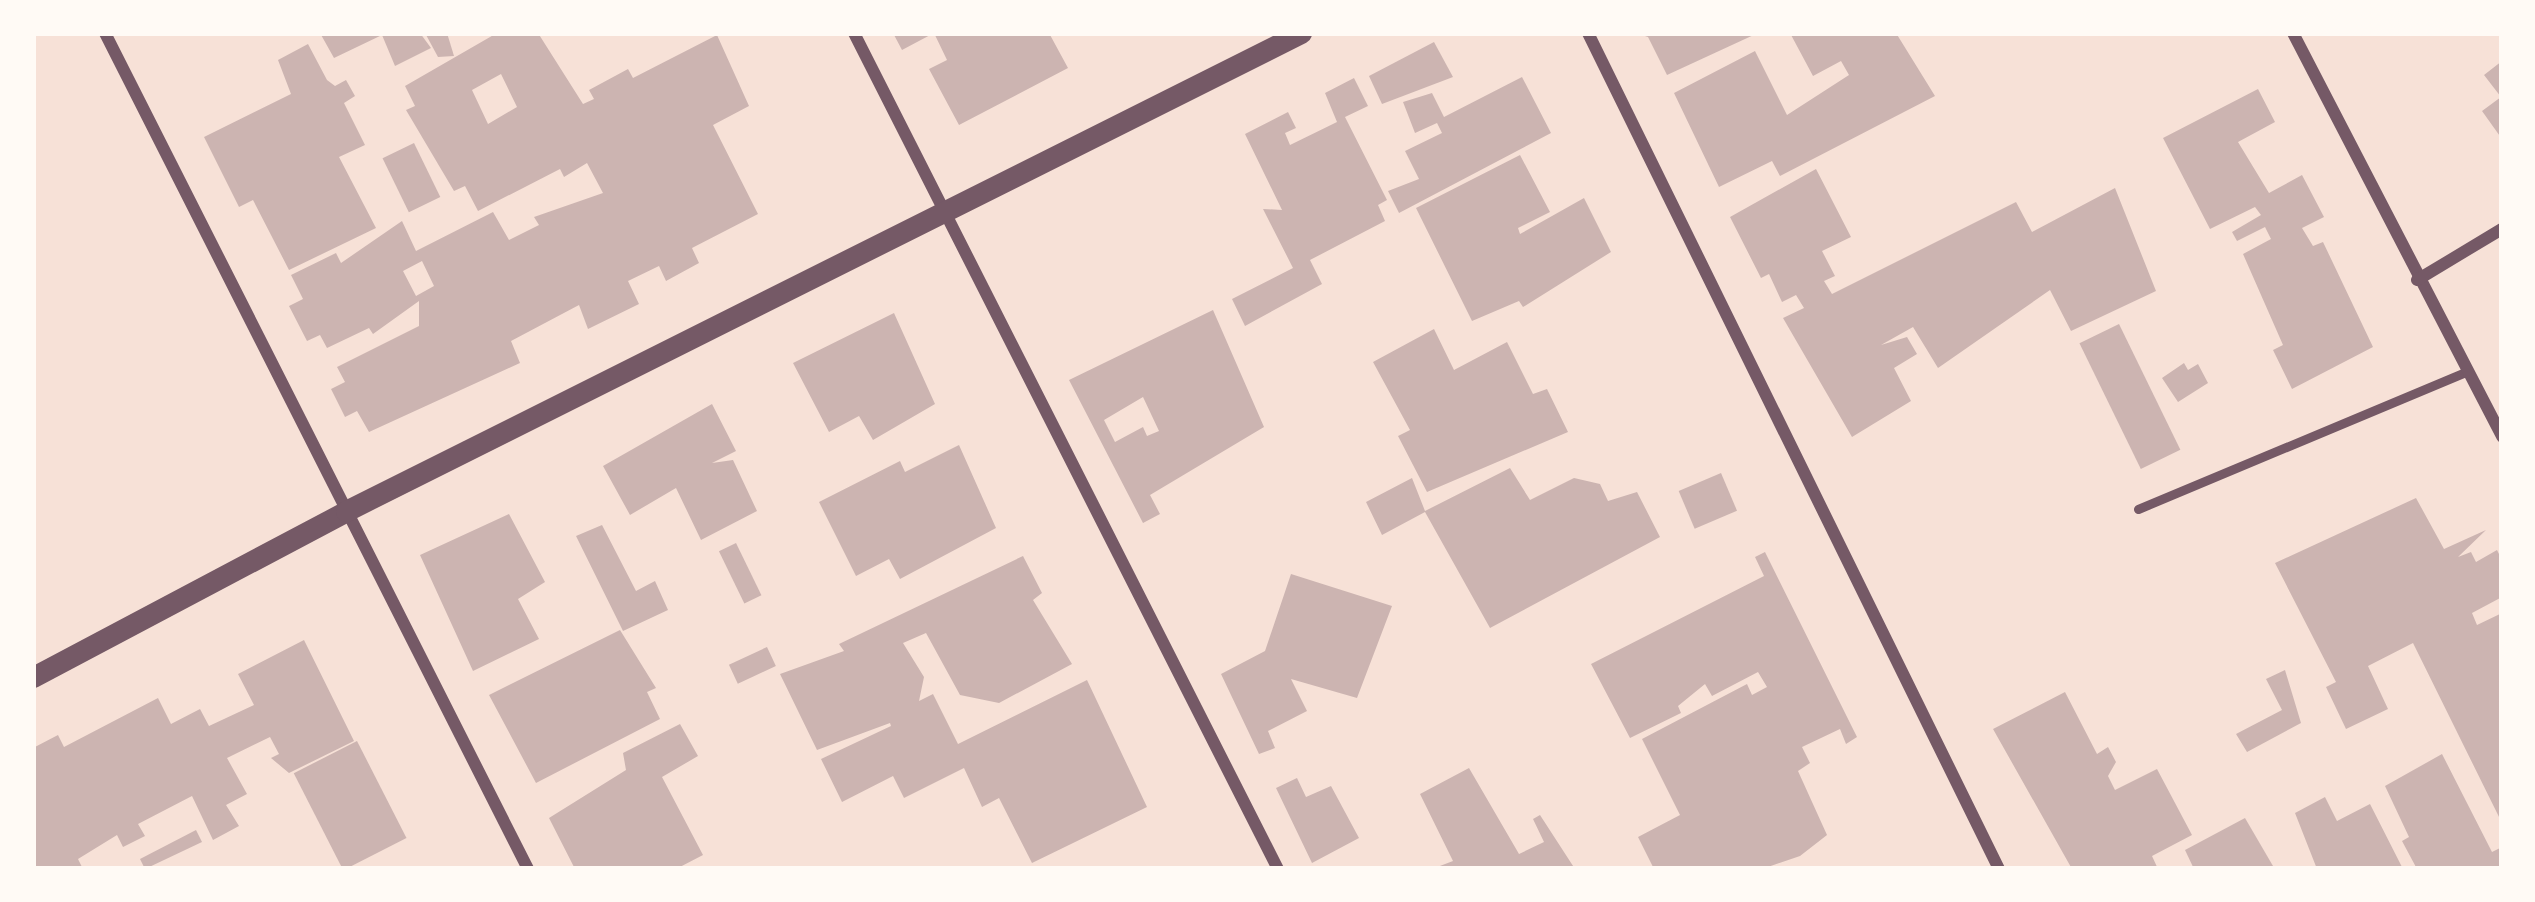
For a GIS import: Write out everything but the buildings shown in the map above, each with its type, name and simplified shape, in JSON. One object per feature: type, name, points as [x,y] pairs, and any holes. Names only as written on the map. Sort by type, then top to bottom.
[{"type":"street","points":[[105,33],[528,869]]},
{"type":"street","points":[[854,33],[1277,869]]},
{"type":"street","points":[[33,677],[346,511],[1301,33]]},
{"type":"street","points":[[1588,33],[1999,869]]},
{"type":"street","points":[[2293,33],[2502,437]]},
{"type":"street","points":[[2417,280],[2502,229]]},
{"type":"lane","points":[[2138,508],[2465,372]]}]
